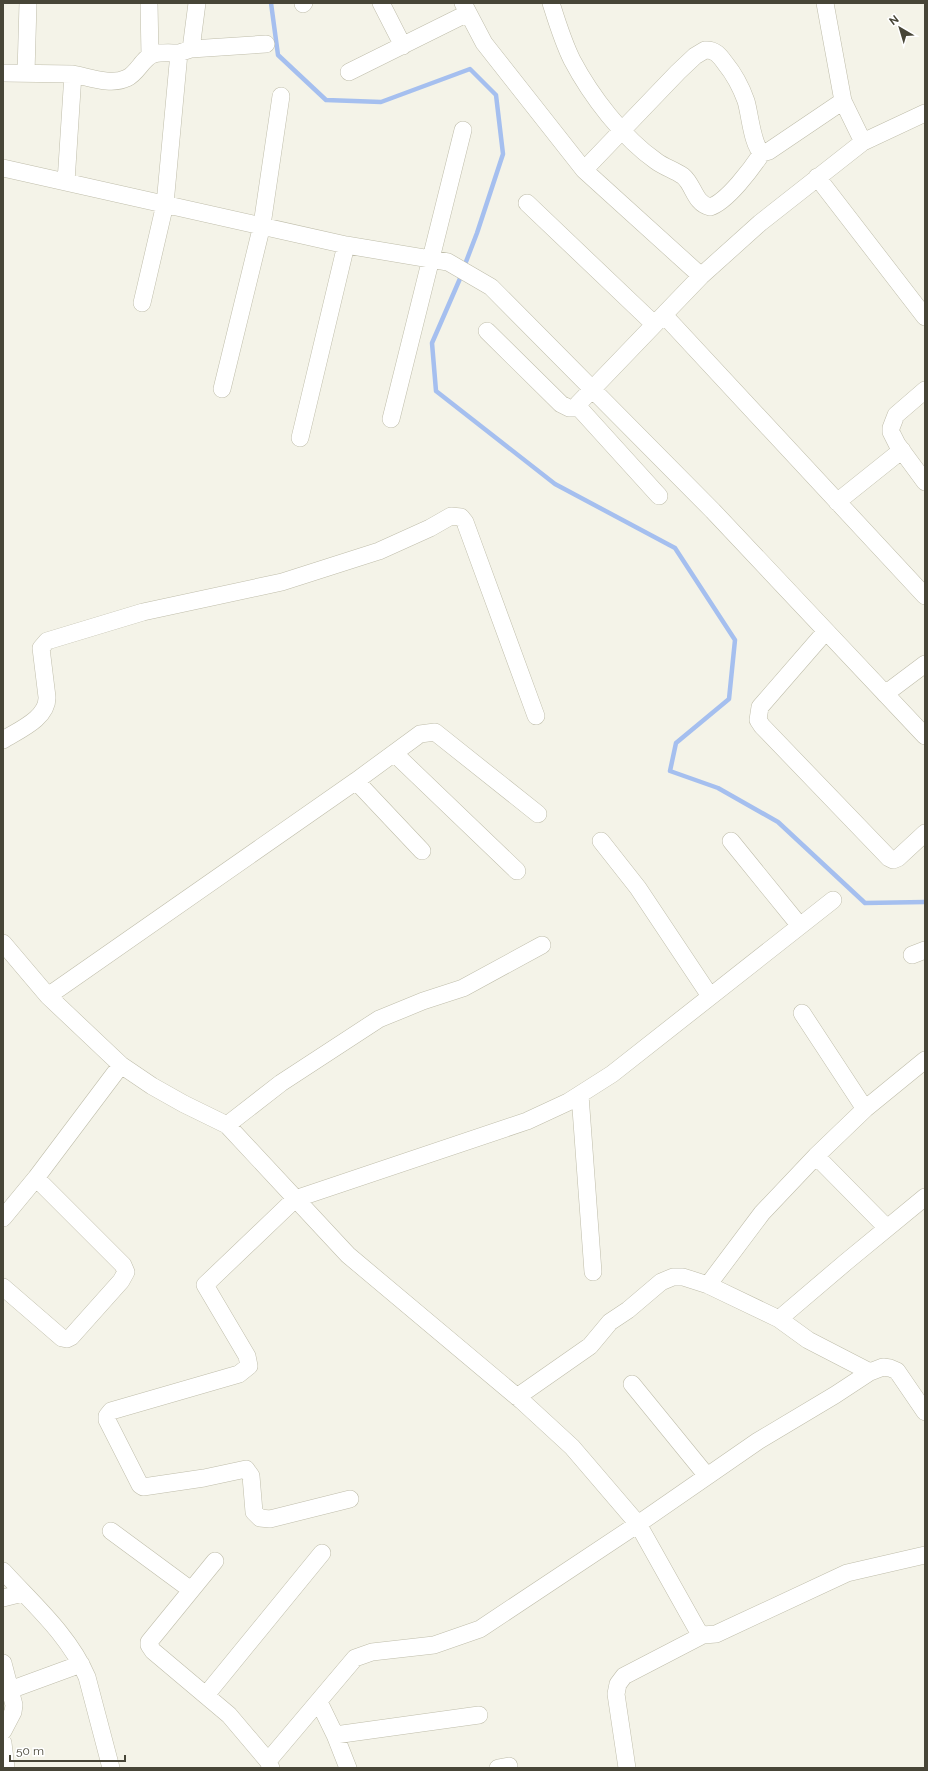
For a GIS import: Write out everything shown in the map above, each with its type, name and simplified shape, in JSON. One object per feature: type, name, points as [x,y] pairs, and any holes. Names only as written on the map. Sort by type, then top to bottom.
[{"type":"street","points":[[26,73],[28,3]]},
{"type":"street","points":[[149,3],[150,56]]},
{"type":"street","points":[[142,303],[165,204],[185,51],[197,3]]},
{"type":"street","points":[[381,3],[403,46]]},
{"type":"street","points":[[551,3],[566,46],[587,86],[622,130],[656,162],[683,176],[700,201],[710,207],[717,204],[747,175],[762,153],[769,152],[843,101]]},
{"type":"street","points":[[825,3],[843,101],[863,142]]},
{"type":"street","points":[[349,72],[403,46],[466,8],[484,43],[584,170],[701,276]]},
{"type":"street","points":[[3,73],[73,74],[105,81],[118,81],[133,74],[150,56],[155,54],[266,44]]},
{"type":"street","points":[[584,170],[684,66],[701,52],[709,50],[714,51],[722,58],[737,81],[747,103],[757,147],[762,153]]},
{"type":"street","points":[[66,182],[73,74]]},
{"type":"street","points":[[222,389],[262,225],[280,96]]},
{"type":"street","points":[[659,496],[579,408],[578,404],[701,276],[736,244],[817,177],[863,142],[925,113]]},
{"type":"street","points":[[391,419],[440,260],[462,130]]},
{"type":"street","points":[[3,168],[346,245],[440,260],[491,287],[713,511],[925,736]]},
{"type":"street","points":[[817,177],[925,317]]},
{"type":"street","points":[[527,202],[659,320],[837,502],[925,596]]},
{"type":"street","points":[[300,438],[346,245]]},
{"type":"street","points":[[487,331],[561,404],[569,408],[579,408]]},
{"type":"street","points":[[925,390],[896,415],[892,422],[891,432],[925,482]]},
{"type":"street","points":[[837,502],[902,450]]},
{"type":"street","points":[[3,740],[39,717],[45,710],[47,697],[41,648],[47,641],[143,612],[282,582],[379,551],[430,528],[451,516],[461,517],[465,522],[536,716]]},
{"type":"street","points":[[826,631],[760,707],[758,720],[762,726],[888,858],[893,860],[898,858],[925,832]]},
{"type":"street","points":[[885,694],[925,664]]},
{"type":"street","points":[[48,996],[356,781],[420,734],[435,732],[538,814]]},
{"type":"street","points":[[394,753],[516,871]]},
{"type":"street","points":[[356,781],[422,850]]},
{"type":"street","points":[[601,841],[638,888],[710,996]]},
{"type":"street","points":[[731,841],[800,926]]},
{"type":"street","points":[[350,1499],[270,1519],[260,1518],[254,1512],[251,1476],[246,1469],[204,1478],[143,1486],[140,1485],[107,1420],[107,1416],[111,1411],[239,1374],[247,1369],[249,1366],[247,1356],[205,1285],[295,1199],[527,1121],[568,1102],[612,1074],[833,900]]},
{"type":"street","points":[[3,943],[48,996],[121,1065],[158,1090],[227,1125],[348,1255],[517,1397],[572,1447],[638,1524],[698,1630],[703,1635]]},
{"type":"street","points":[[227,1125],[281,1083],[379,1020],[423,1001],[463,988],[542,945]]},
{"type":"street","points":[[802,1013],[865,1109]]},
{"type":"street","points":[[708,1285],[762,1213],[816,1156],[865,1109],[925,1060]]},
{"type":"street","points":[[3,1218],[36,1178],[121,1065]]},
{"type":"street","points":[[580,1095],[592,1272]]},
{"type":"street","points":[[816,1156],[887,1228]]},
{"type":"street","points":[[3,1287],[62,1338],[67,1339],[71,1337],[122,1281],[126,1272],[124,1265],[36,1178]]},
{"type":"street","points":[[779,1319],[925,1197]]},
{"type":"street","points":[[517,1397],[590,1346],[610,1322],[628,1310],[660,1282],[673,1277],[683,1277],[708,1285],[779,1319],[808,1340],[870,1372]]},
{"type":"street","points":[[215,1561],[149,1642],[149,1645],[153,1651],[229,1715],[269,1764],[355,1658],[372,1652],[434,1645],[480,1629],[638,1524],[758,1441],[835,1395],[870,1372],[883,1367],[897,1371],[925,1412]]},
{"type":"street","points":[[632,1384],[707,1476]]},
{"type":"street","points":[[111,1531],[191,1590]]},
{"type":"street","points":[[206,1695],[322,1553]]},
{"type":"street","points":[[621,1766],[616,1689],[621,1679],[703,1635],[716,1634],[847,1573],[925,1555]]},
{"type":"street","points":[[3,1571],[64,1638],[81,1664],[87,1677],[111,1768]]},
{"type":"street","points":[[3,1598],[23,1593]]},
{"type":"street","points":[[3,1663],[14,1705],[13,1712],[3,1731]]},
{"type":"street","points":[[10,1690],[81,1664]]},
{"type":"street","points":[[319,1702],[335,1735],[348,1768]]},
{"type":"street","points":[[335,1735],[479,1715]]},
{"type":"street","points":[[3,1743],[6,1768]]},
{"type":"waterway","points":[[271,3],[278,55],[326,100],[381,102],[470,69],[496,95],[503,154],[464,267]]},
{"type":"waterway","points":[[462,274],[432,343],[436,391],[555,484],[675,548],[735,640],[729,699],[676,743],[670,771],[718,788],[778,822],[865,903],[925,902]]}]
